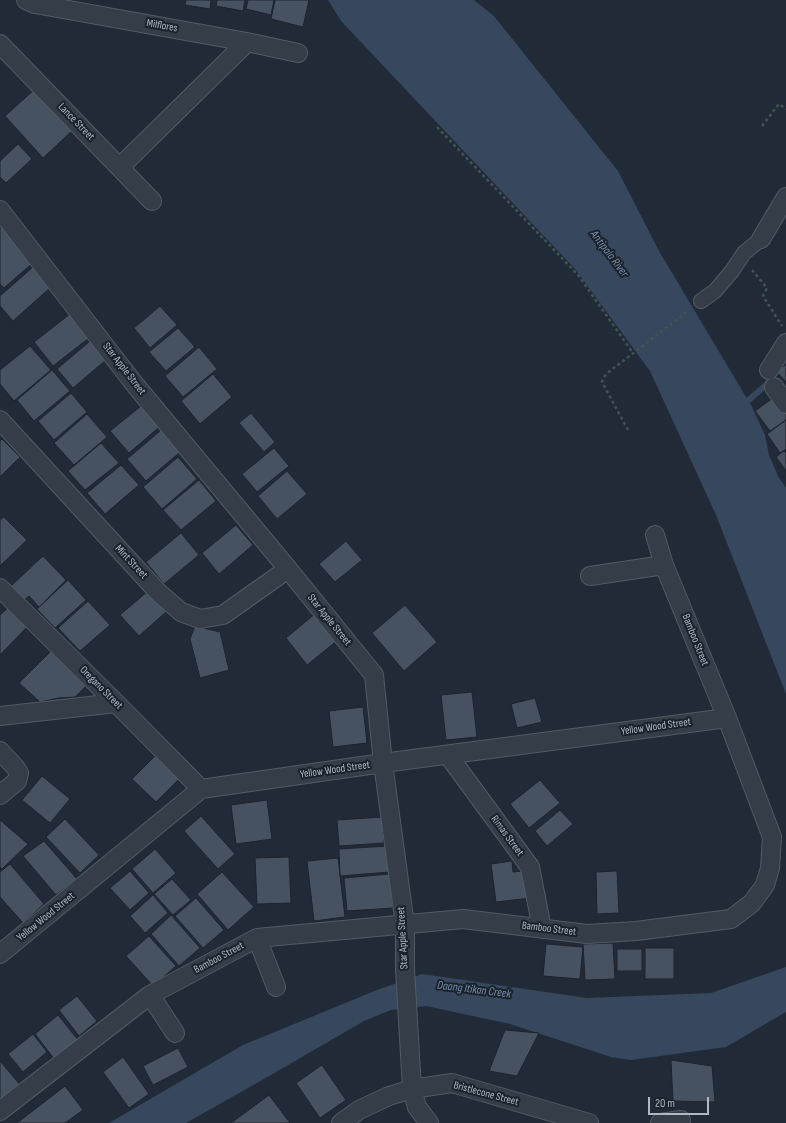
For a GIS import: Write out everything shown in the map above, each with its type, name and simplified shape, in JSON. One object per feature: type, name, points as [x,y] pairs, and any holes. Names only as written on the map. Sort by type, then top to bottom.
[{"type":"street","name":"Milflores","points":[[26,0],[35,4],[247,42],[298,53]]},
{"type":"street","points":[[120,167],[247,42]]},
{"type":"street","name":"Lance Street","points":[[0,44],[152,201]]},
{"type":"street","points":[[701,301],[715,291],[742,257],[761,239],[786,198]]},
{"type":"street","name":"Star Apple Street","points":[[0,210],[136,386],[374,675],[383,763],[405,925],[405,970],[412,1081],[416,1107],[429,1123]]},
{"type":"street","points":[[769,370],[786,343]]},
{"type":"street","points":[[774,387],[786,404]]},
{"type":"street","name":"Mint Street","points":[[0,420],[159,593],[181,612],[200,619],[223,615],[288,569]]},
{"type":"street","name":"Bamboo Street","points":[[0,1112],[150,995],[256,938],[464,919],[587,934],[636,931],[731,919],[752,903],[765,885],[770,868],[772,837],[727,718],[664,565],[655,535]]},
{"type":"street","points":[[590,576],[664,565]]},
{"type":"street","name":"Oregano Street","points":[[0,588],[201,789]]},
{"type":"street","points":[[0,716],[116,703]]},
{"type":"street","name":"Yellow Wood Street","points":[[0,954],[201,789],[383,763],[727,718]]},
{"type":"street","points":[[0,751],[16,767],[19,773],[17,781],[0,795]]},
{"type":"street","name":"Rimas Street","points":[[448,755],[530,867],[542,929]]},
{"type":"street","points":[[256,938],[276,987]]},
{"type":"street","points":[[150,995],[175,1033]]},
{"type":"street","name":"Bristlecone Street","points":[[341,1123],[360,1110],[389,1096],[412,1081],[452,1083],[589,1123]]},
{"type":"street","points":[[660,1123],[681,1120]]},
{"type":"path","points":[[762,126],[779,104],[786,109]]},
{"type":"path","points":[[437,127],[578,275],[633,352]]},
{"type":"path","points":[[742,257],[766,288],[763,296],[786,331]]},
{"type":"path","points":[[628,430],[602,382],[606,374],[701,301]]},
{"type":"water","name":"Antipolo River","points":[[328,0],[474,0],[494,16],[618,171],[659,251],[752,407],[765,435],[769,455],[778,476],[786,488],[786,694],[716,515],[650,371],[575,269],[341,21]]},
{"type":"water","name":"Daang Itikan Creek","points":[[786,967],[786,1012],[726,1047],[631,1060],[611,1057],[510,1024],[426,1006],[391,1010],[364,1021],[186,1123],[109,1123],[243,1045],[377,990],[422,974],[587,998],[711,993]]},
{"type":"building","points":[[186,0],[211,0],[210,9],[185,5]]},
{"type":"building","points":[[217,0],[245,0],[243,11],[216,6]]},
{"type":"building","points":[[248,0],[274,0],[271,15],[246,9]]},
{"type":"building","points":[[275,0],[309,0],[303,27],[271,19]]},
{"type":"building","points":[[35,89],[73,130],[43,158],[5,116]]},
{"type":"building","points":[[18,144],[32,159],[6,183],[0,177],[0,161]]},
{"type":"building","points":[[0,224],[35,261],[4,288],[0,284]]},
{"type":"building","points":[[33,267],[51,287],[13,321],[0,306],[0,296]]},
{"type":"building","points":[[160,306],[177,325],[150,348],[134,328]]},
{"type":"building","points":[[70,314],[89,338],[53,366],[34,342]]},
{"type":"building","points":[[178,328],[195,347],[166,371],[149,352]]},
{"type":"building","points":[[90,341],[106,360],[73,388],[57,369]]},
{"type":"building","points":[[30,346],[51,370],[14,401],[0,384],[0,370]]},
{"type":"building","points":[[199,347],[217,369],[183,397],[165,376]]},
{"type":"building","points":[[786,364],[786,382],[777,372]]},
{"type":"building","points":[[52,370],[70,391],[34,421],[17,400]]},
{"type":"building","points":[[213,374],[232,397],[200,424],[181,401]]},
{"type":"building","points":[[71,393],[87,412],[54,440],[38,421]]},
{"type":"building","points":[[777,395],[786,407],[786,420],[770,431],[755,411]]},
{"type":"building","points":[[146,402],[164,423],[129,453],[110,431]]},
{"type":"building","points":[[251,413],[275,442],[264,452],[239,423]]},
{"type":"building","points":[[87,414],[107,437],[74,465],[54,443]]},
{"type":"building","points":[[786,420],[786,449],[780,453],[767,434]]},
{"type":"building","points":[[166,426],[185,448],[146,481],[127,459]]},
{"type":"building","points":[[2,439],[20,457],[0,477],[0,441]]},
{"type":"building","points":[[101,443],[119,463],[85,490],[68,471]]},
{"type":"building","points":[[274,448],[289,466],[257,492],[242,474]]},
{"type":"building","points":[[784,451],[786,453],[786,471],[776,457]]},
{"type":"building","points":[[178,457],[197,479],[162,509],[143,487]]},
{"type":"building","points":[[121,465],[139,485],[105,514],[87,493]]},
{"type":"building","points":[[287,471],[307,494],[277,519],[258,496]]},
{"type":"building","points":[[199,480],[216,501],[181,530],[163,510]]},
{"type":"building","points":[[4,517],[27,540],[0,566],[0,520]]},
{"type":"building","points":[[236,525],[253,545],[219,574],[202,553]]},
{"type":"building","points":[[181,533],[199,555],[164,584],[146,562]]},
{"type":"building","points":[[346,541],[362,560],[335,582],[319,564]]},
{"type":"building","points":[[43,556],[66,580],[39,607],[29,596],[24,600],[11,586]]},
{"type":"building","points":[[68,580],[86,600],[55,628],[37,609]]},
{"type":"building","points":[[148,591],[166,612],[139,636],[120,615]]},
{"type":"building","points":[[88,601],[110,625],[80,651],[58,628]]},
{"type":"building","points":[[11,605],[30,624],[0,655],[0,615]]},
{"type":"building","points":[[405,605],[437,642],[404,671],[372,633]]},
{"type":"building","points":[[316,613],[338,640],[307,665],[286,638]]},
{"type":"building","points":[[195,626],[220,632],[229,670],[200,678],[190,639]]},
{"type":"building","points":[[54,648],[89,683],[75,697],[58,698],[40,702],[19,683]]},
{"type":"building","points":[[472,692],[477,737],[446,740],[441,695]]},
{"type":"building","points":[[535,698],[542,722],[517,728],[511,704]]},
{"type":"building","points":[[363,707],[367,743],[333,747],[329,711]]},
{"type":"building","points":[[157,754],[181,777],[156,802],[132,779]]},
{"type":"building","points":[[42,776],[70,799],[50,823],[22,800]]},
{"type":"building","points":[[540,780],[560,803],[529,828],[510,804]]},
{"type":"building","points":[[267,800],[272,839],[236,844],[231,805]]},
{"type":"building","points":[[560,810],[573,824],[547,846],[535,831]]},
{"type":"building","points":[[201,816],[235,854],[218,869],[184,831]]},
{"type":"building","points":[[382,817],[384,843],[339,846],[337,820]]},
{"type":"building","points":[[65,819],[99,855],[80,873],[46,837]]},
{"type":"building","points":[[0,820],[28,844],[2,869],[0,867]]},
{"type":"building","points":[[44,841],[77,879],[56,895],[23,856]]},
{"type":"building","points":[[388,846],[390,872],[340,876],[339,849]]},
{"type":"building","points":[[155,849],[176,873],[153,893],[132,869]]},
{"type":"building","points":[[289,857],[291,903],[257,904],[255,858]]},
{"type":"building","points":[[338,858],[345,917],[314,921],[307,861]]},
{"type":"building","points":[[512,861],[513,872],[522,871],[523,881],[529,880],[531,898],[496,902],[491,864]]},
{"type":"building","points":[[10,864],[44,904],[23,923],[0,897],[0,872]]},
{"type":"building","points":[[130,871],[149,893],[130,910],[110,888]]},
{"type":"building","points":[[617,871],[619,913],[597,914],[596,872]]},
{"type":"building","points":[[222,872],[254,907],[228,930],[197,894]]},
{"type":"building","points":[[390,874],[393,908],[347,911],[344,878]]},
{"type":"building","points":[[172,879],[191,900],[173,915],[154,894]]},
{"type":"building","points":[[153,895],[168,913],[145,933],[130,916]]},
{"type":"building","points":[[196,898],[224,930],[203,948],[175,916]]},
{"type":"building","points":[[171,915],[200,948],[179,966],[151,934]]},
{"type":"building","points":[[149,936],[176,966],[153,986],[126,956]]},
{"type":"building","points":[[613,943],[615,979],[585,980],[583,944]]},
{"type":"building","points":[[546,944],[583,947],[580,979],[543,976]]},
{"type":"building","points":[[645,948],[674,948],[674,979],[645,979]]},
{"type":"building","points":[[617,949],[642,949],[642,971],[617,971]]},
{"type":"building","points":[[77,996],[97,1021],[79,1036],[59,1010]]},
{"type":"building","points":[[58,1015],[79,1041],[55,1060],[35,1034]]},
{"type":"building","points":[[505,1030],[539,1033],[517,1076],[489,1071]]},
{"type":"building","points":[[33,1034],[47,1052],[23,1072],[8,1054]]},
{"type":"building","points":[[178,1048],[188,1067],[153,1085],[143,1066]]},
{"type":"building","points":[[123,1057],[149,1094],[129,1108],[103,1072]]},
{"type":"building","points":[[671,1060],[712,1066],[715,1102],[673,1101]]},
{"type":"building","points":[[0,1061],[22,1087],[0,1105]]},
{"type":"building","points":[[322,1065],[346,1100],[320,1118],[296,1083]]},
{"type":"building","points":[[65,1086],[83,1110],[65,1123],[17,1123]]},
{"type":"building","points":[[269,1095],[290,1123],[231,1123]]},
{"type":"waterway","points":[[743,405],[770,380]]}]
